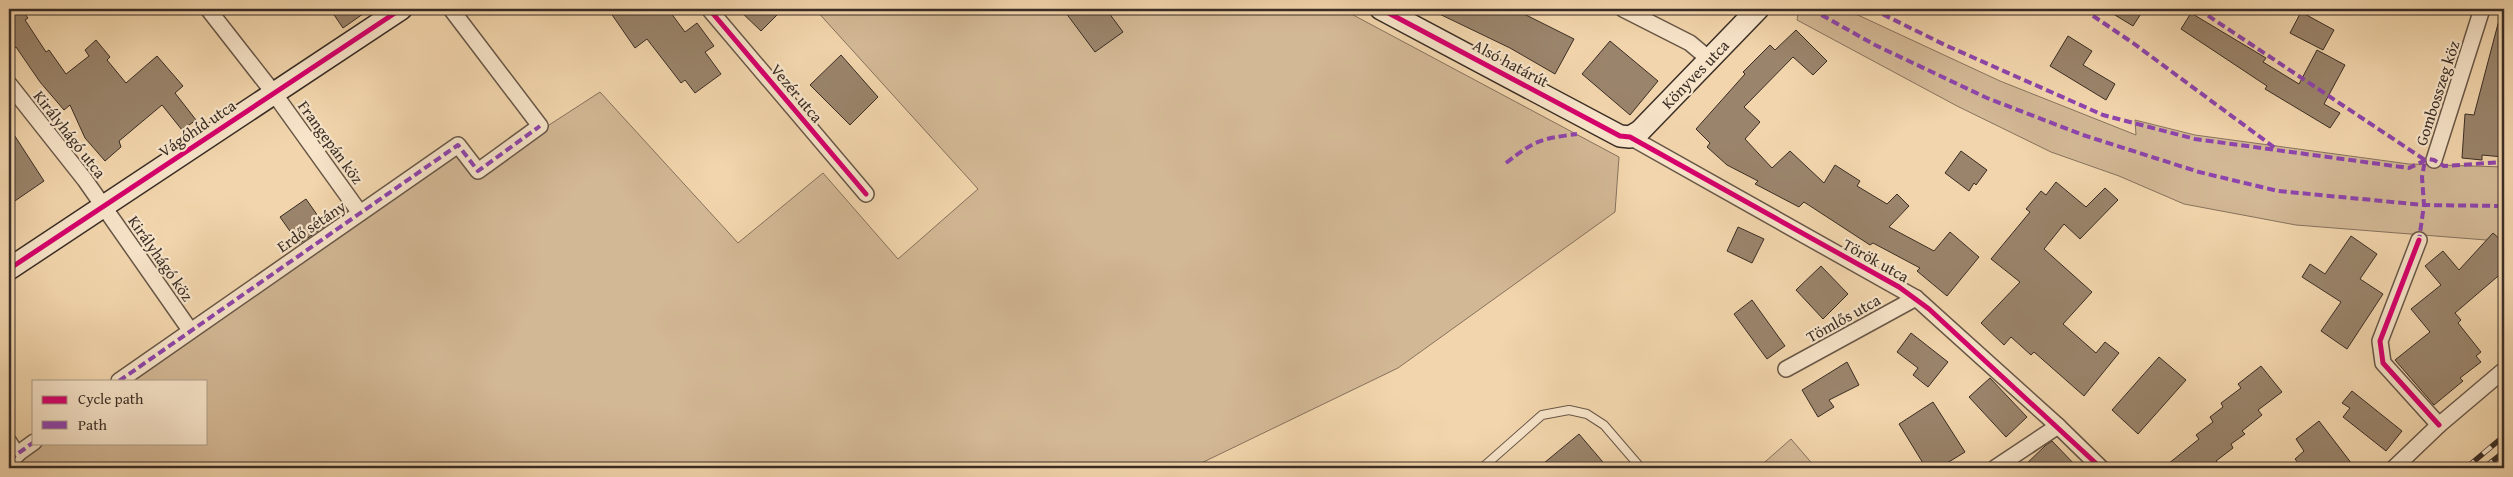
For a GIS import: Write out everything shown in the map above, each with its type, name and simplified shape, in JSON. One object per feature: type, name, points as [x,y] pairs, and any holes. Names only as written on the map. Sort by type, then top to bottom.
[{"type":"street","name":"Frangepán köz","points":[[208,9],[273,92],[360,213]]},
{"type":"street","name":"Vágóhíd utca","points":[[9,269],[273,92],[401,9]]},
{"type":"street","name":"Erdő sétány","points":[[120,380],[458,145],[478,171],[540,126],[451,9]]},
{"type":"street","name":"Vezér utca","points":[[709,9],[866,194]]},
{"type":"street","name":"Alsó határút","points":[[1381,9],[1620,136],[1630,136]]},
{"type":"street","points":[[1623,9],[1690,43],[1709,59]]},
{"type":"street","name":"Könyves utca","points":[[1630,136],[1640,131],[1758,9]]},
{"type":"street","name":"Gombosszeg köz","points":[[2434,160],[2482,9]]},
{"type":"street","name":"Királyhágó utca","points":[[9,84],[103,206]]},
{"type":"street","name":"Török utca","points":[[1630,136],[1916,298],[2058,426],[2101,468]]},
{"type":"street","name":"Királyhágó köz","points":[[103,206],[190,330]]},
{"type":"street","points":[[2420,240],[2380,342],[2384,363],[2439,425]]},
{"type":"street","name":"Tömlős utca","points":[[1786,369],[1916,298]]},
{"type":"street","points":[[2394,468],[2439,425],[2504,370]]},
{"type":"street","points":[[1995,468],[2058,426]]},
{"type":"street","points":[[11,452],[32,443]]},
{"type":"lane","points":[[1482,468],[1542,415],[1569,410],[1588,414],[1604,425],[1641,468]]},
{"type":"shaded area","points":[[815,9],[1342,9],[1619,157],[1615,212],[1398,368],[1191,468],[9,468],[9,460],[33,444],[208,444],[208,380],[120,380],[458,145],[478,171],[600,92],[738,243],[823,173],[898,259],[978,189]]},
{"type":"shaded area","points":[[1799,9],[1845,9],[2000,81],[2136,135],[2135,120],[2195,135],[2409,164],[2504,167],[2504,239],[2486,240],[2296,225],[2184,204],[2119,176],[2051,152],[1957,106],[1797,20]]},
{"type":"shaded area","points":[[1791,439],[1816,468],[1758,468]]},
{"type":"building","points":[[9,9],[21,9],[28,18],[25,20],[46,52],[49,50],[66,74],[89,56],[85,50],[96,40],[110,57],[107,60],[126,83],[157,56],[183,86],[175,93],[196,120],[182,130],[162,105],[119,141],[121,147],[105,161],[85,138],[70,105],[64,110],[40,82],[16,47],[9,51]]},
{"type":"building","points":[[330,9],[370,9],[343,28]]},
{"type":"building","points":[[608,9],[668,9],[685,32],[697,23],[714,46],[705,52],[721,74],[695,93],[685,80],[681,83],[647,39],[635,48]]},
{"type":"building","points":[[738,9],[783,9],[761,31]]},
{"type":"building","points":[[1063,9],[1106,9],[1123,32],[1095,52]]},
{"type":"building","points":[[1429,9],[1514,9],[1574,39],[1555,74],[1510,48]]},
{"type":"building","points":[[2105,9],[2144,9],[2133,26]]},
{"type":"building","points":[[2301,12],[2334,30],[2323,50],[2290,33]]},
{"type":"building","points":[[2191,13],[2266,58],[2263,62],[2299,84],[2317,50],[2345,65],[2324,104],[2340,113],[2330,128],[2265,89],[2267,86],[2181,29]]},
{"type":"building","points":[[2499,20],[2504,21],[2503,157],[2482,155],[2482,160],[2462,158],[2465,114],[2474,115]]},
{"type":"building","points":[[1796,30],[1827,61],[1813,75],[1793,57],[1744,107],[1760,122],[1745,139],[1772,168],[1790,151],[1824,183],[1835,165],[1860,181],[1857,186],[1887,204],[1897,194],[1909,206],[1889,227],[1934,251],[1950,232],[1979,257],[1947,296],[1917,271],[1920,268],[1873,243],[1870,245],[1804,202],[1799,207],[1755,184],[1758,181],[1727,165],[1707,147],[1710,143],[1696,129],[1745,74],[1743,72],[1770,45],[1775,50]]},
{"type":"building","points":[[2068,36],[2092,51],[2083,65],[2115,84],[2106,100],[2050,66]]},
{"type":"building","points":[[1610,41],[1658,81],[1630,115],[1582,74]]},
{"type":"building","points":[[841,55],[878,97],[850,125],[810,85]]},
{"type":"building","points":[[9,127],[44,181],[9,205]]},
{"type":"building","points":[[1961,151],[1987,170],[1969,191],[1945,173]]},
{"type":"building","points":[[2056,182],[2086,207],[2105,188],[2118,200],[2080,239],[2064,224],[2044,249],[2092,292],[2063,324],[2096,353],[2105,342],[2119,353],[2084,396],[2034,352],[2031,355],[2011,337],[2004,345],[1981,323],[2020,282],[1991,259],[2030,212],[2026,209],[2041,191],[2046,195]]},
{"type":"building","points":[[306,199],[325,226],[299,244],[280,217]]},
{"type":"building","points":[[1738,227],[1764,239],[1752,263],[1727,251]]},
{"type":"building","points":[[2493,233],[2504,243],[2504,271],[2455,313],[2461,320],[2458,323],[2481,352],[2476,356],[2481,362],[2460,378],[2463,381],[2434,405],[2395,360],[2430,332],[2411,309],[2441,285],[2425,266],[2443,251],[2459,270]]},
{"type":"building","points":[[2351,236],[2377,254],[2360,279],[2383,294],[2347,349],[2321,331],[2341,302],[2302,277],[2310,264],[2325,274]]},
{"type":"building","points":[[1821,266],[1848,294],[1823,319],[1796,290]]},
{"type":"building","points":[[1752,300],[1785,346],[1767,359],[1734,314]]},
{"type":"building","points":[[1911,333],[1948,362],[1928,387],[1913,375],[1918,368],[1897,352]]},
{"type":"building","points":[[2159,357],[2186,380],[2138,434],[2112,410]]},
{"type":"building","points":[[1847,362],[1859,385],[1829,400],[1834,407],[1818,417],[1802,390]]},
{"type":"building","points":[[2261,366],[2282,392],[2258,410],[2262,415],[2242,431],[2245,434],[2231,444],[2233,448],[2216,461],[2222,468],[2163,468],[2199,439],[2196,435],[2213,422],[2210,417],[2223,407],[2221,403],[2241,388],[2238,384]]},
{"type":"building","points":[[1990,378],[2027,417],[2006,437],[1969,397]]},
{"type":"building","points":[[2352,391],[2402,431],[2386,451],[2343,417],[2350,408],[2342,403]]},
{"type":"building","points":[[1933,402],[1965,452],[1939,468],[1926,468],[1899,424]]},
{"type":"building","points":[[2319,421],[2355,468],[2302,468],[2295,459],[2304,451],[2296,439]]},
{"type":"building","points":[[1579,434],[1608,468],[1538,468]]},
{"type":"building","points":[[2052,441],[2078,468],[2022,468],[2046,445]]},
{"type":"railway","points":[[2466,468],[2504,436]]},
{"type":"railway","points":[[2484,468],[2504,452]]},
{"type":"marked path","points":[[1811,9],[1875,45],[1987,98],[2083,135],[2199,172],[2278,191],[2424,205],[2504,206]]},
{"type":"marked path","points":[[1872,9],[1945,45],[2103,115],[2195,139],[2409,168],[2428,159],[2444,166],[2504,162]]},
{"type":"marked path","points":[[2083,9],[2133,43],[2275,148]]},
{"type":"marked path","points":[[2198,9],[2425,160],[2422,177],[2424,205],[2419,240]]},
{"type":"marked path","points":[[120,380],[458,145],[478,171],[540,126]]},
{"type":"marked path","points":[[1506,163],[1524,149],[1538,142],[1554,137],[1577,134]]},
{"type":"marked path","points":[[9,460],[32,443]]},
{"type":"cycle path","points":[[9,269],[401,9]]},
{"type":"cycle path","points":[[709,9],[866,194]]},
{"type":"cycle path","points":[[1381,9],[1620,136],[1630,137],[1899,287],[1929,309],[2101,468]]},
{"type":"cycle path","points":[[2419,240],[2380,341],[2383,363],[2439,425]]}]
